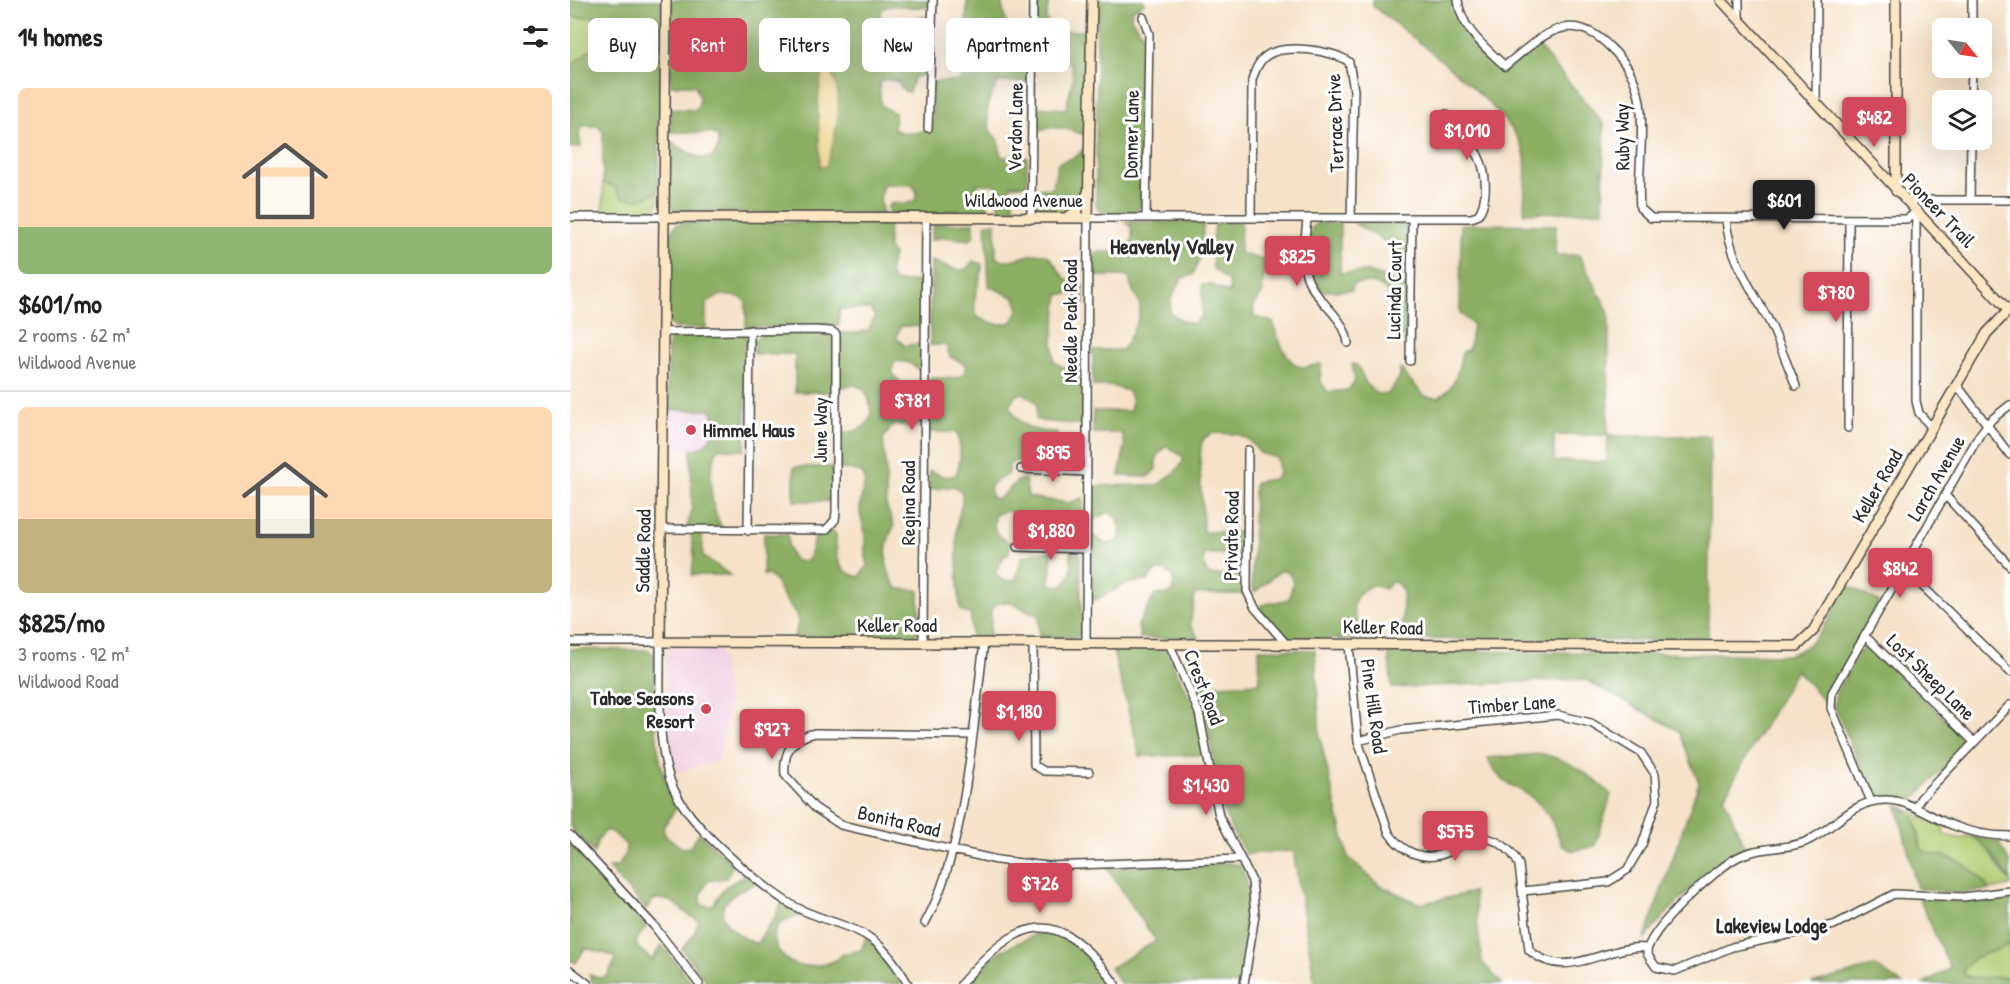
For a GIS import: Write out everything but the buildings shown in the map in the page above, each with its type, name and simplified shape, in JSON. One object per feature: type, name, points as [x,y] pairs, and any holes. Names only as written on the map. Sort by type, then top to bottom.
[{"type":"street","name":"Saddle Road","points":[[666,0],[660,642],[664,758],[678,797],[690,815],[744,868],[794,905],[857,928],[870,936],[888,953],[908,984]]},
{"type":"street","points":[[928,128],[933,0]]},
{"type":"street","name":"Verdon Lane","points":[[1031,219],[1033,0]]},
{"type":"street","name":"Needle Peak Road","points":[[1086,643],[1088,218],[1092,0]]},
{"type":"street","name":"Ruby Way","points":[[1458,0],[1463,20],[1470,31],[1505,66],[1550,32],[1576,26],[1599,36],[1623,60],[1636,85],[1640,104],[1640,208],[1645,215],[1659,219],[1726,219]]},
{"type":"street","name":"Pioneer Trail","points":[[1721,0],[2009,311]]},
{"type":"street","points":[[1739,0],[1739,20]]},
{"type":"street","points":[[1816,105],[1817,0]]},
{"type":"street","points":[[1896,0],[1896,191]]},
{"type":"street","points":[[1972,0],[1972,18]]},
{"type":"street","name":"Donner Lane","points":[[1143,17],[1149,34],[1146,217]]},
{"type":"street","name":"Terrace Drive","points":[[1251,217],[1252,80],[1258,64],[1267,55],[1286,49],[1329,53],[1340,56],[1348,62],[1354,90],[1351,218]]},
{"type":"street","name":"Wildwood Avenue","points":[[570,217],[1459,219],[1477,216],[1484,202],[1486,171],[1473,147],[1446,114]]},
{"type":"street","points":[[1970,200],[1971,150]]},
{"type":"street","points":[[1066,218],[1077,211],[1089,191]]},
{"type":"street","points":[[1904,200],[2010,200]]},
{"type":"street","points":[[1796,386],[1771,327],[1733,256],[1728,241],[1726,219],[1907,219],[1916,212]]},
{"type":"street","points":[[1916,212],[1916,401],[1919,413],[1932,428]]},
{"type":"street","points":[[1307,218],[1306,274],[1311,287],[1340,321],[1348,344]]},
{"type":"street","name":"Regina Road","points":[[924,643],[926,219]]},
{"type":"street","name":"Lucinda Court","points":[[1410,361],[1412,219]]},
{"type":"street","points":[[1848,428],[1849,219]]},
{"type":"street","name":"Keller Road","points":[[570,642],[1797,646],[1813,632],[1992,326],[2009,311]]},
{"type":"street","points":[[748,531],[750,330]]},
{"type":"street","name":"June Way","points":[[661,529],[826,530],[835,520],[836,512],[836,334],[831,331],[814,330],[663,332]]},
{"type":"street","points":[[1957,385],[2010,454]]},
{"type":"street","name":"Larch Avenue","points":[[1870,801],[1835,718],[1831,700],[1832,693],[1987,424],[2010,405]]},
{"type":"street","name":"Private Road","points":[[1248,450],[1247,591],[1255,608],[1287,645]]},
{"type":"street","points":[[1021,469],[1087,471]]},
{"type":"street","points":[[1946,495],[2010,566]]},
{"type":"street","points":[[1017,547],[1086,549]]},
{"type":"street","points":[[1904,567],[2010,672]]},
{"type":"street","name":"Lost Sheep Lane","points":[[1865,636],[1974,742]]},
{"type":"street","points":[[925,923],[938,898],[952,850],[972,735],[984,643]]},
{"type":"street","points":[[1033,643],[1034,765],[1044,771],[1089,772]]},
{"type":"street","name":"Crest Road","points":[[1169,643],[1199,713],[1219,816],[1252,881],[1255,915],[1244,984]]},
{"type":"street","name":"Pine Hill Road","points":[[1350,644],[1358,741],[1389,834],[1397,845],[1410,853],[1433,856],[1446,853],[1471,839],[1494,840],[1515,856],[1523,891],[1529,950],[1548,966],[1562,969],[1577,967],[1635,948],[1646,948]]},
{"type":"street","points":[[1916,807],[1920,799],[2010,705]]},
{"type":"street","name":"Timber Lane","points":[[1358,741],[1401,730],[1558,715],[1591,723],[1641,753],[1655,774],[1657,800],[1642,845],[1627,870],[1608,882],[1523,891]]},
{"type":"street","name":"Bonita Road","points":[[972,735],[816,733],[795,741],[786,751],[785,775],[791,785],[829,819],[864,831],[997,860],[1048,866],[1241,859]]},
{"type":"street","points":[[2010,836],[1990,836],[1953,826],[1916,807],[1895,800],[1870,801],[1805,842],[1739,856],[1714,875],[1665,922],[1646,948],[1647,954],[1656,967],[1675,972],[1732,947],[1834,925],[1894,894],[1944,897],[1976,896],[2010,891]]},
{"type":"street","points":[[570,835],[654,926],[699,984]]},
{"type":"street","points":[[961,984],[974,966],[1001,944],[1038,927],[1048,927],[1076,940],[1115,984]]},
{"type":"street","points":[[570,970],[588,984]]},
{"type":"shaded area","points":[[667,410],[746,411],[745,450],[665,449]]},
{"type":"shaded area","points":[[672,648],[720,649],[729,707],[718,760],[673,773],[668,739],[666,657]]},
{"type":"green space","points":[[570,0],[661,0],[658,192],[641,199],[622,198],[615,187],[603,183],[603,132],[599,126],[582,126],[579,135],[581,147],[570,148],[570,66],[588,52],[588,72],[658,72],[658,18],[570,16]]},
{"type":"green space","points":[[672,0],[930,0],[929,6],[889,6],[883,8],[881,18],[862,18],[862,72],[925,72],[925,75],[914,77],[909,92],[904,91],[897,81],[884,79],[879,84],[881,106],[895,113],[894,129],[908,133],[932,129],[932,82],[959,81],[963,72],[1028,72],[1028,82],[998,82],[989,100],[987,113],[990,131],[999,141],[1001,157],[1027,157],[1027,185],[1011,185],[1010,189],[1012,201],[1021,214],[999,214],[999,196],[995,184],[977,184],[977,197],[986,202],[991,214],[889,214],[888,206],[892,203],[906,204],[916,200],[917,192],[912,185],[883,184],[880,199],[883,214],[677,212],[670,205],[670,142],[699,158],[712,158],[718,148],[718,137],[712,133],[671,132],[671,109],[697,110],[700,99],[695,85],[671,85],[671,72],[747,72],[747,18],[672,18]]},
{"type":"green space","points":[[967,0],[1001,0],[1005,18],[966,18]]},
{"type":"green space","points":[[1036,0],[1049,0],[1046,18],[1036,18]]},
{"type":"green space","points":[[1097,0],[1144,0],[1144,3],[1132,10],[1131,18],[1144,36],[1141,205],[1136,212],[1101,213],[1096,205]]},
{"type":"green space","points":[[1373,0],[1454,0],[1459,20],[1472,41],[1489,59],[1506,71],[1537,45],[1604,124],[1603,211],[1524,213],[1525,157],[1518,139],[1504,119],[1460,76],[1373,6]]},
{"type":"green space","points":[[601,15],[606,18],[588,18],[588,72],[635,72],[659,107],[658,205],[653,210],[603,211],[604,107],[570,106],[570,16],[580,18]]},
{"type":"green space","points":[[1070,31],[1085,31],[1084,135],[1060,128],[1035,131],[1035,107],[1066,109],[1073,78]]},
{"type":"green space","points":[[1084,148],[1083,187],[1075,205],[1067,210],[1056,212],[1039,211],[1034,204],[1034,188],[1052,189],[1058,163],[1077,156]]},
{"type":"green space","points":[[889,221],[888,248],[893,254],[889,274],[895,282],[923,281],[922,326],[901,326],[896,337],[905,346],[922,343],[922,373],[906,362],[894,362],[892,371],[906,386],[918,392],[922,390],[921,425],[893,425],[883,439],[886,505],[894,526],[886,550],[887,567],[898,589],[919,590],[919,631],[913,638],[794,637],[798,624],[797,616],[781,594],[776,582],[768,575],[763,575],[764,534],[788,534],[788,546],[793,559],[801,562],[808,560],[816,534],[833,531],[836,535],[837,556],[846,571],[859,577],[868,565],[860,510],[865,480],[860,472],[840,469],[839,433],[858,430],[865,426],[871,415],[870,407],[864,389],[855,385],[839,388],[839,333],[859,333],[868,330],[875,317],[870,309],[839,309],[839,326],[746,327],[746,302],[741,297],[721,295],[706,303],[706,328],[674,328],[668,322],[668,236],[676,225],[682,223]]},
{"type":"green space","points":[[1124,222],[1203,222],[1202,252],[1193,275],[1182,278],[1171,299],[1170,313],[1183,321],[1194,324],[1202,315],[1202,285],[1211,285],[1230,293],[1229,282],[1213,268],[1212,238],[1216,222],[1241,222],[1240,253],[1266,261],[1263,292],[1253,307],[1254,317],[1273,322],[1286,355],[1296,365],[1306,367],[1321,364],[1320,381],[1328,392],[1348,390],[1355,381],[1352,364],[1357,365],[1367,385],[1377,394],[1388,394],[1400,377],[1400,369],[1425,396],[1438,398],[1453,383],[1462,353],[1469,349],[1473,325],[1460,313],[1461,224],[1556,225],[1555,255],[1579,255],[1609,313],[1608,435],[1554,435],[1554,461],[1607,462],[1608,436],[1710,436],[1708,641],[1402,639],[1403,591],[1397,583],[1392,582],[1385,589],[1372,585],[1363,590],[1354,602],[1355,615],[1366,639],[1285,639],[1261,612],[1260,606],[1289,599],[1293,583],[1290,574],[1283,570],[1254,592],[1252,583],[1254,486],[1256,482],[1274,479],[1279,474],[1277,458],[1260,453],[1249,440],[1237,434],[1211,433],[1203,440],[1200,456],[1203,532],[1245,532],[1245,554],[1204,554],[1203,562],[1208,575],[1243,575],[1244,594],[1195,594],[1190,625],[1199,638],[1140,638],[1138,625],[1155,595],[1170,594],[1174,586],[1173,575],[1163,570],[1155,571],[1147,581],[1123,585],[1092,601],[1092,535],[1106,544],[1119,541],[1121,529],[1118,518],[1109,512],[1092,521],[1092,486],[1157,485],[1174,473],[1183,462],[1183,457],[1167,446],[1159,453],[1156,469],[1148,477],[1119,476],[1125,445],[1122,433],[1093,433],[1093,411],[1130,411],[1132,401],[1128,391],[1111,386],[1093,386],[1093,350],[1122,350],[1135,327],[1139,313],[1139,302],[1131,287],[1129,276],[1094,276],[1094,252],[1122,252],[1130,243],[1132,230],[1130,225]]},
{"type":"green space","points":[[974,223],[974,235],[970,240],[945,237],[931,240],[933,226],[937,224]]},
{"type":"green space","points":[[986,223],[996,223],[996,258],[1009,260],[1031,254],[1044,254],[1049,256],[1067,280],[1083,286],[1084,304],[1071,293],[1059,295],[1053,339],[1054,362],[1063,367],[1084,364],[1084,425],[1036,419],[1037,403],[1023,393],[1015,396],[1010,407],[1019,420],[1036,430],[1057,432],[1056,466],[1038,467],[1017,461],[1009,465],[1009,473],[990,485],[991,497],[998,499],[1019,480],[1025,479],[1028,497],[1068,503],[1083,498],[1083,517],[1065,512],[1053,518],[1052,531],[1059,541],[1070,543],[1082,538],[1080,545],[1032,545],[1023,539],[1019,517],[1007,511],[996,514],[994,524],[998,534],[1009,542],[1009,553],[1004,556],[995,573],[1004,580],[1016,579],[1022,557],[1036,552],[1052,552],[1050,585],[1062,586],[1071,570],[1070,552],[1080,554],[1082,632],[1077,637],[1039,637],[1039,616],[1009,602],[998,603],[991,610],[990,637],[971,637],[971,615],[961,611],[958,584],[957,525],[962,492],[954,486],[929,490],[929,471],[946,477],[956,475],[960,454],[956,432],[930,432],[930,378],[958,378],[965,372],[965,364],[950,357],[946,345],[930,345],[931,261],[960,270],[965,270],[973,261],[982,264],[974,304],[977,317],[1003,324],[1012,322],[1019,309],[1015,298],[989,286]]},
{"type":"green space","points":[[1318,223],[1340,223],[1340,273],[1368,272],[1407,284],[1407,342],[1400,332],[1391,300],[1380,286],[1369,283],[1353,284],[1352,290],[1322,291],[1313,277],[1308,260],[1310,234],[1313,226]]},
{"type":"green space","points":[[1354,223],[1406,225],[1407,255]]},
{"type":"green space","points":[[823,333],[829,335],[834,342],[833,392],[795,392],[795,354],[754,354],[754,340],[762,334]]},
{"type":"green space","points":[[741,334],[747,337],[745,450],[718,449],[714,458],[711,478],[712,499],[722,528],[687,527],[692,509],[691,449],[704,445],[712,436],[714,416],[711,410],[667,410],[668,342],[673,335]]},
{"type":"green space","points":[[794,467],[832,467],[832,501],[794,501]]},
{"type":"green space","points":[[691,533],[702,533],[703,556],[730,575],[692,575],[694,553]]},
{"type":"green space","points":[[1847,585],[1879,602],[1829,690],[1826,703],[1796,670],[1724,797],[1745,849],[1704,877],[1664,916],[1644,940],[1699,783],[1679,731],[1584,679],[1392,688],[1388,650],[1788,655],[1799,651],[1817,636]]},
{"type":"green space","points":[[1868,645],[1966,739],[1964,747],[1914,799],[1877,796],[1871,791],[1834,705],[1836,693],[1863,646]]},
{"type":"green space","points":[[1112,648],[1165,649],[1196,710],[1205,755],[1140,756]]},
{"type":"green space","points":[[570,649],[652,652],[659,753],[669,789],[677,807],[663,827],[665,835],[682,848],[690,847],[699,833],[733,865],[726,878],[708,881],[701,894],[701,905],[712,906],[725,887],[746,875],[757,883],[731,897],[724,905],[722,912],[731,928],[741,936],[756,944],[775,917],[782,902],[806,916],[790,918],[780,924],[775,932],[778,950],[784,958],[793,964],[803,966],[833,962],[840,955],[861,950],[866,938],[878,948],[901,984],[708,984],[682,949],[694,934],[699,920],[670,901],[654,899],[646,909],[608,868],[618,866],[625,855],[626,845],[614,833],[606,830],[598,839],[594,853],[570,827]]},
{"type":"green space","points":[[1259,649],[1315,650],[1320,738],[1348,857],[1379,885],[1420,904],[1474,892],[1482,962],[1502,984],[1315,984],[1293,851],[1246,854],[1232,831],[1222,806],[1207,725],[1195,686],[1260,683]]},
{"type":"green space","points":[[1542,754],[1580,769],[1611,795],[1595,846],[1573,851],[1562,846],[1552,822],[1541,806],[1529,795],[1497,775],[1488,758]]},
{"type":"green space","points":[[1897,805],[1943,826],[1944,835],[1963,839],[1967,835],[1975,838],[2010,881],[2010,886],[1989,890],[1975,873],[1964,865],[1951,858],[1921,849],[1915,823],[1908,813]]},
{"type":"green space","points":[[1897,805],[1915,818],[1921,849],[1951,858],[1964,865],[1980,878],[1989,890],[1956,893],[1917,888]]},
{"type":"green space","points":[[1974,837],[1998,841],[2010,863],[2010,881],[1992,854]]},
{"type":"green space","points":[[570,844],[646,927],[636,940],[637,947],[652,960],[662,945],[692,984],[593,984],[589,975],[600,978],[607,976],[616,959],[585,948],[576,963],[570,960]]},
{"type":"green space","points":[[1229,863],[1240,865],[1249,895],[1249,924],[1241,984],[1121,984],[1110,968],[1156,941],[1107,868]]},
{"type":"green space","points":[[2010,895],[2010,945],[1974,958],[1964,968],[1964,975],[1972,978],[2010,977],[2010,984],[1923,984],[1950,968],[1919,898],[1964,902]]},
{"type":"green space","points":[[1041,932],[1062,939],[1080,950],[1109,984],[968,984],[998,952]]},
{"type":"green space","points":[[2004,945],[2010,945],[2010,977],[1972,978],[1964,975],[1964,968],[1974,958]]},
{"type":"green space","points":[[1875,966],[1902,984],[1811,984]]},
{"type":"sand","points":[[829,72],[834,80],[837,91],[838,117],[826,166],[820,167],[818,104],[821,77]]},
{"type":"place","name":"Himmel Haus","points":[[691,430]]},
{"type":"place","name":"Tahoe Seasons Resort","points":[[706,709]]},
{"type":"district","name":"Heavenly Valley","points":[[1172,246]]},
{"type":"district","name":"Lakeview Lodge","points":[[1772,926]]}]
